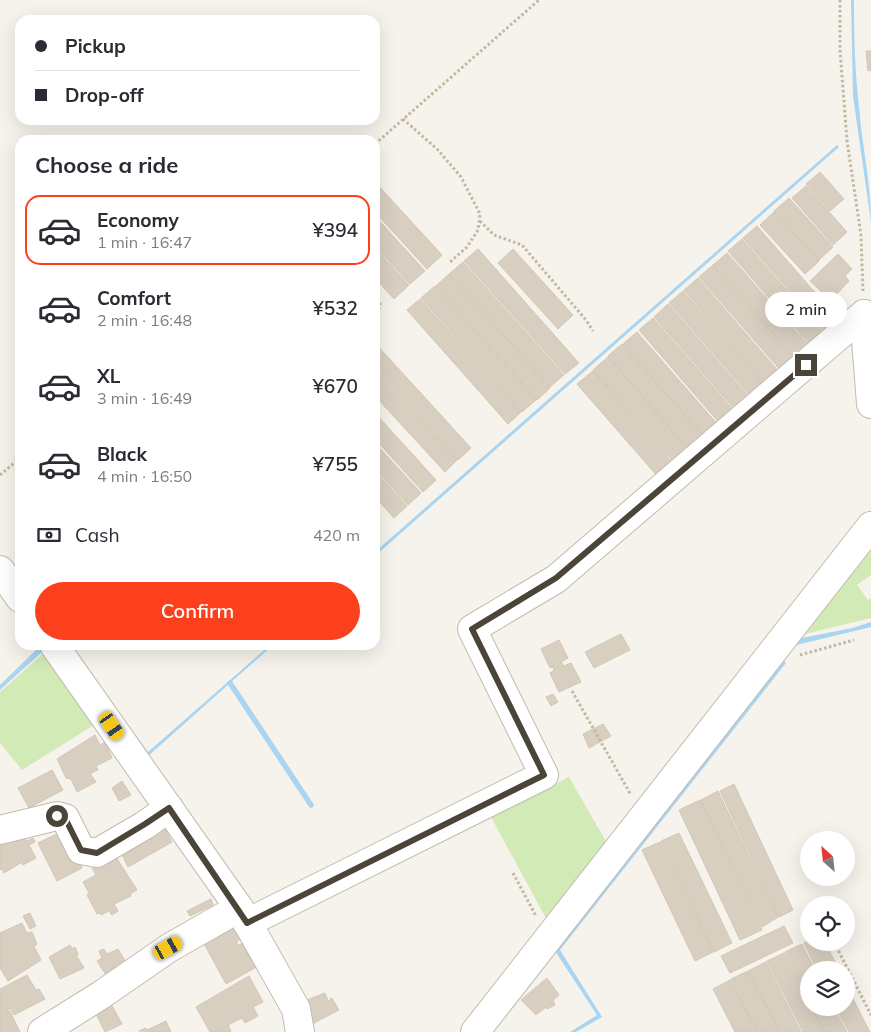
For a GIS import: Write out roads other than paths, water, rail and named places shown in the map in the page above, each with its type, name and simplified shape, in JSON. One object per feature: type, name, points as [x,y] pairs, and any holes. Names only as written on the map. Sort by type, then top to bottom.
[{"type":"street","points":[[42,1032],[101,995],[168,948],[243,916],[544,775],[472,629],[556,578],[864,314],[871,404]]},
{"type":"street","points":[[475,1032],[871,526]]},
{"type":"street","points":[[0,570],[15,591]]},
{"type":"street","points":[[58,650],[243,916],[296,1009],[300,1032]]},
{"type":"street","points":[[0,830],[57,816],[65,818],[81,850],[97,853],[169,808]]},
{"type":"water","points":[[851,0],[854,0],[860,122],[870,193],[871,222],[853,96]]},
{"type":"water","points":[[837,145],[839,147],[380,552],[380,548]]},
{"type":"water","points":[[871,622],[871,627],[796,645],[796,642],[802,638],[852,628]]},
{"type":"water","points":[[36,650],[41,650],[42,652],[0,690],[0,685]]},
{"type":"water","points":[[72,650],[148,752],[264,650],[267,650],[147,757]]},
{"type":"water","points":[[783,660],[786,663],[560,950],[602,1017],[576,1032],[570,1032],[597,1015],[557,954],[558,947]]},
{"type":"waterway","points":[[230,683],[311,805]]}]
